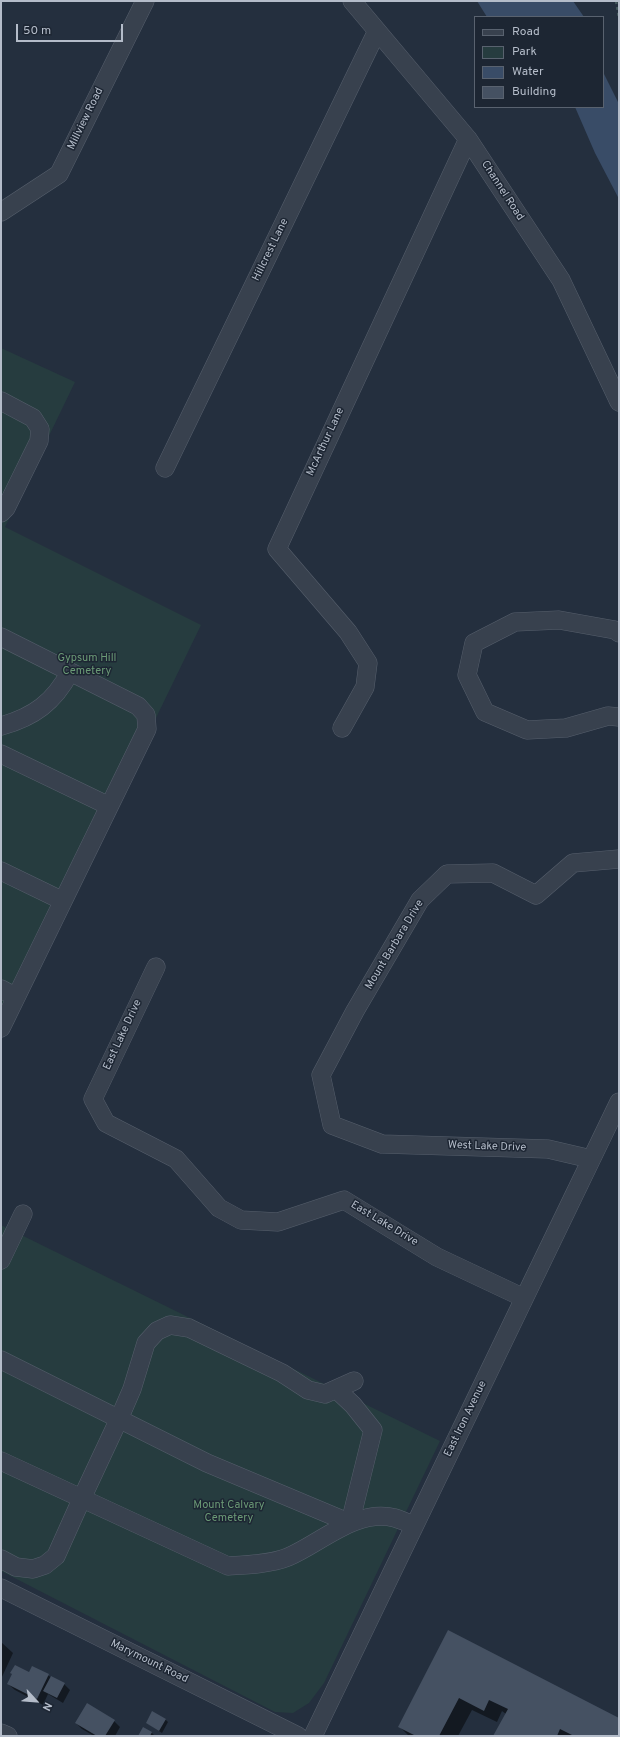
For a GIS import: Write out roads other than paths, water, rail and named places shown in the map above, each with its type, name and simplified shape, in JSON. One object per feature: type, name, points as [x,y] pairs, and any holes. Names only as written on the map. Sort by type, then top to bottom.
[{"type":"street","name":"Millview Road","points":[[1,212],[59,174],[145,1]]},
{"type":"street","name":"Channel Road","points":[[352,1],[468,139],[561,280],[619,402]]},
{"type":"street","name":"Hillcrest Lane","points":[[165,468],[377,31]]},
{"type":"street","name":"McArthur Lane","points":[[342,728],[365,686],[368,663],[348,632],[277,549],[468,139]]},
{"type":"street","points":[[1,401],[33,418],[40,429],[39,441],[6,508],[1,513]]},
{"type":"street","points":[[619,633],[615,630],[559,620],[515,622],[474,642],[467,675],[485,712],[526,730],[566,728],[608,716],[619,717]]},
{"type":"street","points":[[1,637],[138,706],[146,715],[147,729],[63,901],[9,993],[1,1028]]},
{"type":"street","points":[[1,726],[20,721],[46,704],[62,687],[70,672]]},
{"type":"street","points":[[1,754],[109,806]]},
{"type":"street","name":"Mount Barbara Drive","points":[[382,1144],[332,1125],[321,1075],[355,1011],[420,900],[448,874],[493,873],[536,894],[574,863],[619,858]]},
{"type":"street","points":[[1,871],[63,901]]},
{"type":"street","name":"East Lake Drive","points":[[156,967],[93,1099],[106,1123],[176,1159],[219,1208],[241,1220],[278,1222],[344,1200],[437,1256],[524,1298]]},
{"type":"street","name":"East Iron Avenue","points":[[313,1736],[619,1102]]},
{"type":"street","name":"West Lake Drive","points":[[382,1144],[548,1149],[591,1159]]},
{"type":"street","points":[[1,1260],[23,1214]]},
{"type":"street","points":[[1,1559],[16,1567],[33,1569],[45,1566],[56,1556],[119,1419],[132,1388],[146,1343],[157,1331],[170,1325],[189,1328],[282,1373],[308,1390],[325,1394],[337,1390],[354,1381]]},
{"type":"street","points":[[1,1360],[207,1463],[350,1523]]},
{"type":"street","points":[[337,1390],[353,1405],[373,1430],[350,1523]]},
{"type":"street","points":[[1,1461],[228,1566],[250,1565],[287,1558],[350,1523],[374,1516],[394,1518],[415,1525]]},
{"type":"street","name":"Marymount Road","points":[[1,1588],[298,1736]]},
{"type":"street","points":[[1,1733],[8,1736]]},
{"type":"water","points":[[477,1],[573,1],[583,16],[486,16]]},
{"type":"water","points":[[604,74],[619,104],[619,199],[595,153],[575,108],[604,108]]},
{"type":"park label","name":"Gypsum Hill Cemetery","points":[[87,665]]},
{"type":"park label","name":"Mount Calvary Cemetery","points":[[229,1512]]}]
